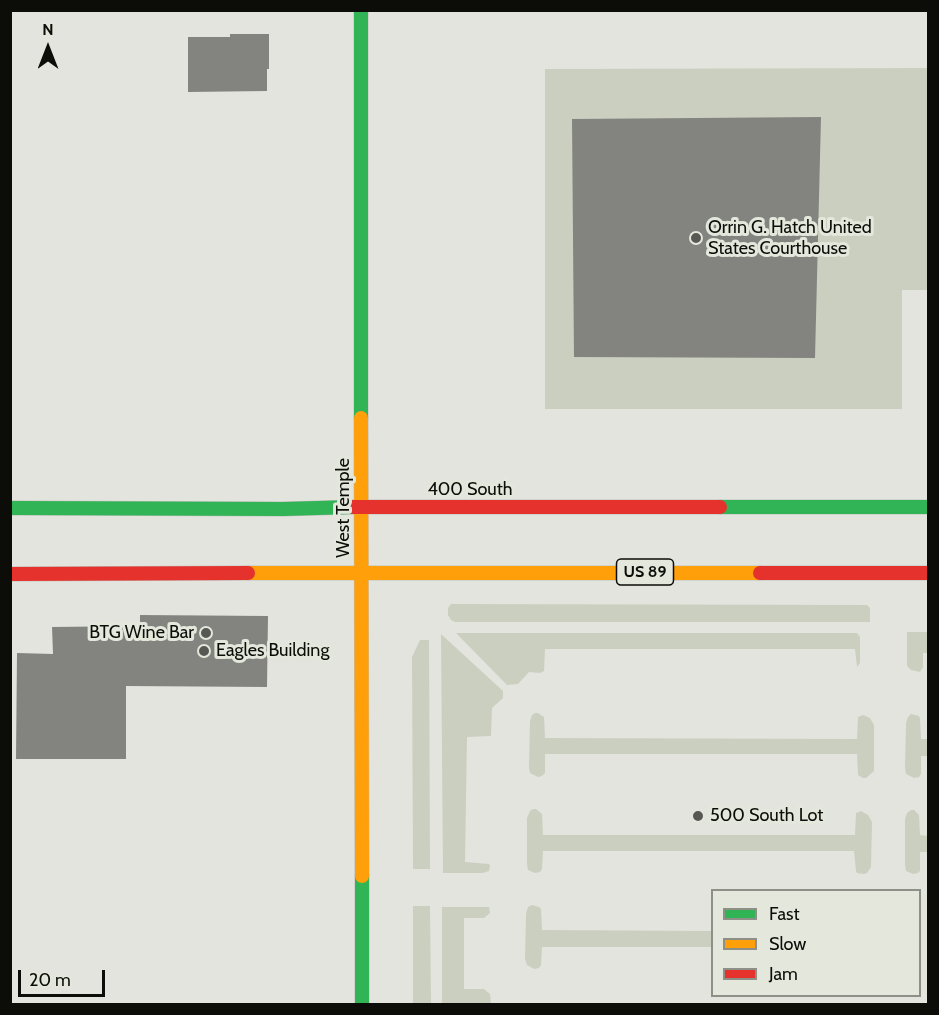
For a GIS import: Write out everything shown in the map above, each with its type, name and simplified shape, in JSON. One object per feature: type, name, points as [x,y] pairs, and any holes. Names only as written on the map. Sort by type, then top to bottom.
[{"type":"main road","name":"West Temple","points":[[361,10],[362,1005]]},
{"type":"main road","name":"400 South","points":[[10,507],[283,509],[928,507]]},
{"type":"main road","name":"US 89","points":[[10,574],[928,573]]},
{"type":"green space","points":[[928,68],[928,290],[902,290],[902,409],[545,409],[545,69]]},
{"type":"green space","points":[[451,604],[867,605],[870,608],[870,622],[455,622],[448,615],[448,608]]},
{"type":"green space","points":[[907,632],[928,632],[928,653],[923,653],[923,667],[920,672],[911,670],[907,666]]},
{"type":"green space","points":[[456,633],[857,633],[860,637],[860,663],[857,667],[855,649],[545,649],[544,671],[529,672],[518,684],[507,685]]},
{"type":"green space","points":[[441,634],[503,691],[503,698],[492,708],[491,736],[467,737],[465,862],[489,864],[489,871],[483,873],[443,873]]},
{"type":"green space","points":[[420,640],[429,640],[430,869],[413,869],[412,657]]},
{"type":"green space","points":[[535,713],[544,717],[545,738],[857,739],[858,717],[863,715],[870,718],[874,725],[874,771],[866,778],[858,775],[857,754],[545,754],[545,773],[538,777],[530,773],[529,767],[530,721]]},
{"type":"green space","points":[[911,714],[919,716],[921,739],[928,739],[928,756],[921,756],[921,774],[914,778],[906,774],[905,768],[906,723]]},
{"type":"green space","points":[[533,809],[542,814],[543,835],[855,835],[856,813],[861,811],[868,815],[872,822],[871,867],[867,873],[857,873],[854,851],[543,851],[542,869],[535,873],[528,870],[527,864],[527,818]]},
{"type":"green space","points":[[911,810],[919,815],[920,835],[928,836],[928,852],[920,852],[920,871],[913,874],[906,871],[905,865],[905,819]]},
{"type":"green space","points":[[532,905],[541,909],[542,930],[711,931],[711,947],[542,947],[541,965],[534,969],[527,965],[525,959],[528,907]]},
{"type":"green space","points":[[413,906],[430,906],[431,1004],[413,1004]]},
{"type":"green space","points":[[442,907],[489,907],[490,913],[484,918],[464,918],[464,989],[484,989],[490,994],[491,1004],[442,1004]]},
{"type":"building","points":[[230,34],[269,34],[267,91],[188,92],[188,37],[230,37]]},
{"type":"building","name":"Orrin G. Hatch United States Courthouse","points":[[821,117],[815,358],[574,357],[572,119]]},
{"type":"building","points":[[140,615],[268,616],[267,687],[126,686],[126,759],[16,759],[17,653],[53,654],[52,627],[140,626]]},
{"type":"traffic: fast","points":[[361,10],[361,418]]},
{"type":"traffic: fast","points":[[10,508],[353,507]]},
{"type":"traffic: fast","points":[[720,507],[928,507]]},
{"type":"traffic: fast","points":[[362,876],[362,1004]]},
{"type":"traffic: slow","points":[[361,418],[362,876]]},
{"type":"traffic: slow","points":[[248,573],[760,573]]},
{"type":"traffic: jam","points":[[353,507],[720,507]]},
{"type":"traffic: jam","points":[[10,574],[248,573]]},
{"type":"traffic: jam","points":[[760,573],[928,573]]},
{"type":"place","name":"Orrin G. Hatch United States Courthouse","points":[[696,238]]},
{"type":"place","name":"BTG Wine Bar","points":[[206,633]]},
{"type":"place","name":"Eagles Building","points":[[204,651]]},
{"type":"place","name":"500 South Lot","points":[[698,816]]}]
